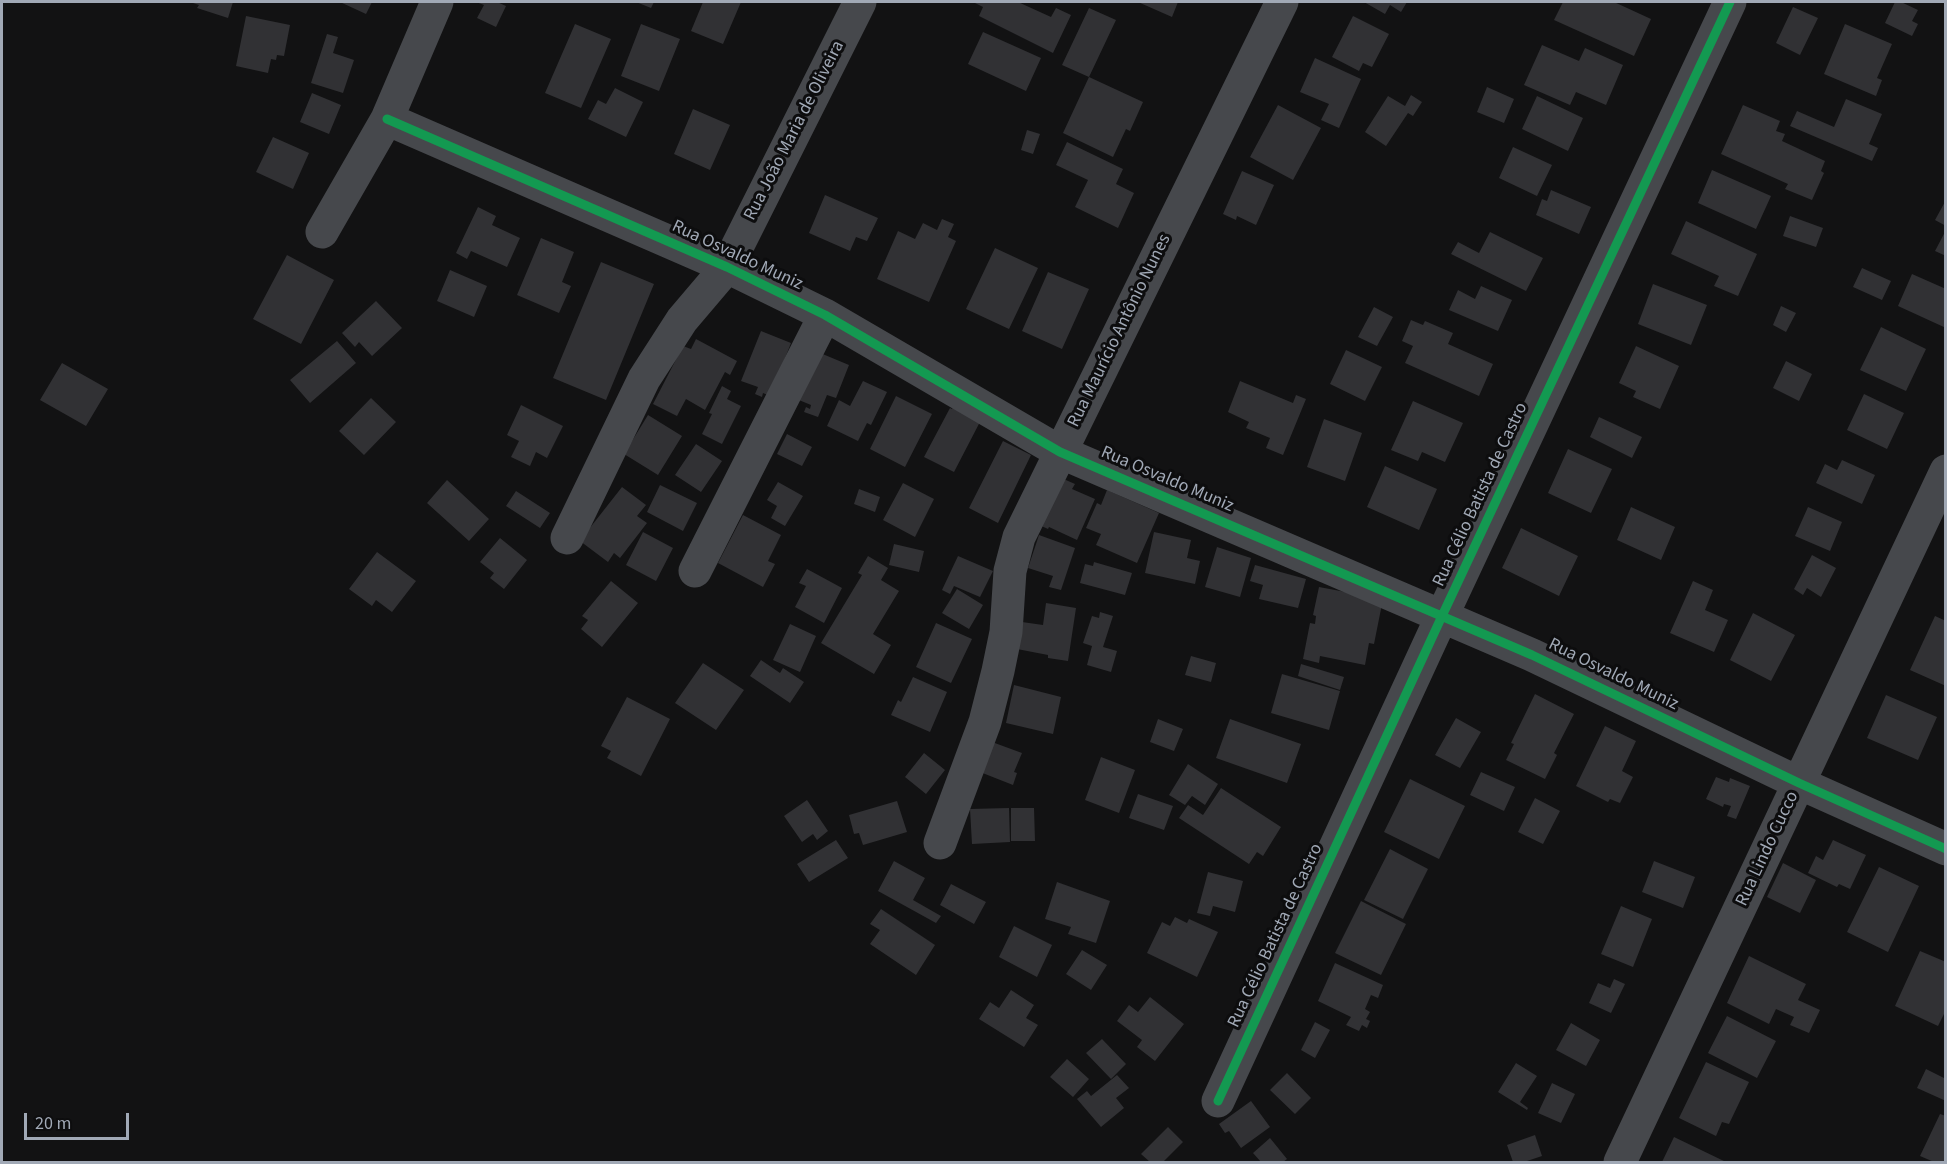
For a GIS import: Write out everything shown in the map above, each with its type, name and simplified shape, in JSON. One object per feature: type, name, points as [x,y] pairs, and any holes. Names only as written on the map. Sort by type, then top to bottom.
[{"type":"street","points":[[322,232],[387,119],[437,2]]},
{"type":"street","name":"Rua João Maria de Oliveira","points":[[567,538],[644,380],[682,320],[727,267],[860,2]]},
{"type":"street","name":"Rua Maurício Antônio Nunes","points":[[940,843],[985,722],[1006,632],[1010,571],[1019,537],[1282,2]]},
{"type":"street","name":"Rua Célio Batista de Castro","points":[[1218,1101],[1730,2]]},
{"type":"street","name":"Rua Osvaldo Muniz","points":[[387,119],[727,267],[825,315],[1060,452],[1532,655],[1799,783],[1946,849]]},
{"type":"street","points":[[695,571],[825,315]]},
{"type":"street","name":"Rua Lindo Cucco","points":[[1620,1162],[1946,471]]},
{"type":"building","points":[[190,2],[233,2],[228,18],[197,8],[199,5]]},
{"type":"building","points":[[340,2],[372,2],[366,14]]},
{"type":"building","points":[[476,2],[497,2],[506,6],[496,27],[477,18],[484,5]]},
{"type":"building","points":[[636,2],[654,2],[651,8]]},
{"type":"building","points":[[703,2],[741,2],[723,44],[691,31]]},
{"type":"building","points":[[973,2],[1018,2],[1051,17],[1056,8],[1071,15],[1053,53],[979,16],[983,7]]},
{"type":"building","points":[[1138,2],[1178,2],[1172,17]]},
{"type":"building","points":[[1364,2],[1407,2],[1401,12],[1390,5],[1385,14]]},
{"type":"building","points":[[1563,2],[1614,2],[1651,19],[1634,56],[1554,20]]},
{"type":"building","points":[[1895,2],[1901,2],[1918,10],[1912,21],[1918,24],[1912,36],[1885,23]]},
{"type":"building","points":[[1793,7],[1818,18],[1800,55],[1776,43]]},
{"type":"building","points":[[1089,8],[1116,20],[1089,77],[1062,65]]},
{"type":"building","points":[[246,16],[290,25],[284,56],[277,55],[276,60],[271,59],[268,73],[236,66]]},
{"type":"building","points":[[1353,16],[1389,34],[1372,67],[1363,63],[1359,71],[1332,57]]},
{"type":"building","points":[[575,24],[611,39],[581,108],[545,93]]},
{"type":"building","points":[[641,24],[680,39],[659,91],[621,76]]},
{"type":"building","points":[[1845,24],[1892,44],[1877,78],[1882,80],[1876,96],[1824,74]]},
{"type":"building","points":[[983,32],[1041,58],[1026,91],[968,64]]},
{"type":"building","points":[[327,34],[338,37],[333,53],[354,60],[343,93],[311,83]]},
{"type":"building","points":[[1542,45],[1579,61],[1585,48],[1623,65],[1606,105],[1576,92],[1570,105],[1524,85]]},
{"type":"building","points":[[1315,58],[1361,79],[1339,128],[1321,120],[1329,104],[1300,92]]},
{"type":"building","points":[[1089,77],[1143,102],[1130,131],[1126,129],[1113,157],[1063,133]]},
{"type":"building","points":[[1487,87],[1514,99],[1504,123],[1477,112]]},
{"type":"building","points":[[615,88],[643,102],[626,137],[588,119],[598,100],[606,104]]},
{"type":"building","points":[[312,93],[341,105],[329,134],[300,122]]},
{"type":"building","points":[[1411,95],[1422,102],[1413,116],[1408,113],[1386,146],[1365,132],[1388,96],[1405,106]]},
{"type":"building","points":[[1537,96],[1583,118],[1568,151],[1522,129]]},
{"type":"building","points":[[1846,99],[1882,114],[1869,144],[1878,148],[1872,161],[1790,126],[1797,111],[1834,127]]},
{"type":"building","points":[[1278,105],[1321,128],[1293,180],[1250,157]]},
{"type":"building","points":[[1743,105],[1780,121],[1776,131],[1785,134],[1782,141],[1825,161],[1821,171],[1824,173],[1812,200],[1785,189],[1788,184],[1721,154]]},
{"type":"building","points":[[693,109],[730,125],[710,170],[674,154]]},
{"type":"building","points":[[1027,130],[1040,134],[1033,154],[1021,150]]},
{"type":"building","points":[[273,137],[309,153],[293,189],[256,172]]},
{"type":"building","points":[[1067,142],[1123,169],[1116,184],[1134,193],[1118,228],[1075,207],[1088,180],[1056,165]]},
{"type":"building","points":[[1513,147],[1552,165],[1537,196],[1499,178]]},
{"type":"building","points":[[1712,170],[1771,196],[1756,229],[1698,203]]},
{"type":"building","points":[[1242,171],[1274,185],[1256,225],[1237,216],[1236,220],[1223,214]]},
{"type":"building","points":[[1551,190],[1591,207],[1579,234],[1536,215],[1542,199],[1547,201]]},
{"type":"building","points":[[825,195],[878,218],[867,241],[856,237],[850,251],[809,233]]},
{"type":"building","points":[[1946,200],[1946,226],[1935,220]]},
{"type":"building","points":[[478,207],[496,216],[492,225],[520,238],[507,267],[471,251],[467,259],[456,253]]},
{"type":"building","points":[[1790,216],[1823,228],[1816,247],[1783,236]]},
{"type":"building","points":[[942,219],[954,224],[948,237],[956,241],[929,302],[877,279],[898,231],[915,239],[923,223],[937,230]]},
{"type":"building","points":[[1686,221],[1757,254],[1738,296],[1714,286],[1719,276],[1671,254]]},
{"type":"building","points":[[1946,230],[1946,256],[1935,251]]},
{"type":"building","points":[[1490,232],[1543,258],[1526,291],[1451,254],[1458,242],[1479,253]]},
{"type":"building","points":[[541,238],[574,252],[562,282],[571,286],[559,313],[517,295]]},
{"type":"building","points":[[995,248],[1038,268],[1009,329],[966,309]]},
{"type":"building","points":[[287,255],[334,280],[301,344],[253,319]]},
{"type":"building","points":[[601,262],[654,284],[606,400],[553,378]]},
{"type":"building","points":[[1862,268],[1891,281],[1882,300],[1853,287]]},
{"type":"building","points":[[450,270],[487,286],[474,317],[437,301]]},
{"type":"building","points":[[1048,272],[1089,289],[1062,349],[1022,331]]},
{"type":"building","points":[[1912,274],[1946,289],[1946,328],[1898,306]]},
{"type":"building","points":[[1653,284],[1707,305],[1691,345],[1638,324]]},
{"type":"building","points":[[1481,286],[1512,300],[1498,331],[1449,310],[1458,290],[1475,299]]},
{"type":"building","points":[[376,301],[402,328],[372,356],[359,342],[355,347],[342,333]]},
{"type":"building","points":[[1781,306],[1796,313],[1786,332],[1773,325]]},
{"type":"building","points":[[1374,307],[1393,317],[1377,346],[1358,337]]},
{"type":"building","points":[[1411,320],[1423,325],[1425,321],[1453,333],[1448,344],[1493,364],[1479,396],[1405,363],[1413,346],[1402,341]]},
{"type":"building","points":[[1881,327],[1926,349],[1906,391],[1860,370]]},
{"type":"building","points":[[761,331],[791,343],[770,396],[763,393],[762,397],[755,394],[758,387],[741,381]]},
{"type":"building","points":[[696,339],[737,361],[730,375],[725,372],[705,410],[686,399],[677,416],[653,404],[683,346],[691,349]]},
{"type":"building","points":[[337,341],[356,363],[310,403],[290,380]]},
{"type":"building","points":[[1636,346],[1679,366],[1660,409],[1633,397],[1636,391],[1619,383]]},
{"type":"building","points":[[813,350],[849,365],[836,398],[827,395],[818,417],[804,412],[806,407],[810,409],[811,405],[794,398]]},
{"type":"building","points":[[1346,350],[1382,367],[1365,401],[1330,384]]},
{"type":"building","points":[[1786,361],[1812,374],[1799,401],[1773,388]]},
{"type":"building","points":[[62,363],[108,389],[86,426],[40,400]]},
{"type":"building","points":[[863,381],[887,392],[871,425],[867,423],[858,441],[827,426],[839,400],[850,406]]},
{"type":"building","points":[[1240,381],[1293,403],[1296,395],[1306,399],[1283,455],[1266,448],[1270,438],[1246,428],[1249,422],[1228,412]]},
{"type":"building","points":[[722,386],[731,391],[727,399],[741,406],[722,444],[702,434]]},
{"type":"building","points":[[1864,394],[1904,413],[1887,449],[1847,430]]},
{"type":"building","points":[[896,396],[932,414],[905,467],[870,449]]},
{"type":"building","points":[[371,398],[396,422],[364,455],[339,431]]},
{"type":"building","points":[[1413,401],[1463,423],[1445,462],[1422,452],[1418,461],[1391,450]]},
{"type":"building","points":[[955,403],[982,418],[954,472],[924,457],[950,408],[952,409]]},
{"type":"building","points":[[521,405],[563,426],[547,458],[536,452],[530,466],[511,457],[519,441],[507,435]]},
{"type":"building","points":[[648,415],[682,436],[658,475],[624,454]]},
{"type":"building","points":[[1599,417],[1642,437],[1632,458],[1590,437]]},
{"type":"building","points":[[1324,419],[1362,433],[1345,481],[1307,467]]},
{"type":"building","points":[[787,434],[812,447],[802,466],[777,454]]},
{"type":"building","points":[[1003,441],[1031,455],[998,523],[969,508]]},
{"type":"building","points":[[696,444],[722,461],[701,492],[675,475]]},
{"type":"building","points":[[1568,449],[1612,469],[1591,513],[1548,493]]},
{"type":"building","points":[[1842,460],[1875,475],[1862,504],[1816,483],[1825,464],[1837,470]]},
{"type":"building","points":[[1385,466],[1437,489],[1419,530],[1367,507]]},
{"type":"building","points":[[1059,477],[1075,484],[1072,489],[1095,499],[1077,540],[1037,524]]},
{"type":"building","points":[[447,480],[489,519],[469,541],[427,503]]},
{"type":"building","points":[[778,482],[803,496],[785,526],[771,518],[777,506],[767,500]]},
{"type":"building","points":[[903,483],[934,499],[915,537],[883,520]]},
{"type":"building","points":[[660,485],[697,503],[683,531],[647,512]]},
{"type":"building","points":[[622,487],[646,505],[637,516],[647,523],[620,558],[614,553],[608,562],[576,538],[589,529]]},
{"type":"building","points":[[859,489],[880,497],[875,512],[854,504]]},
{"type":"building","points":[[1107,490],[1159,513],[1137,563],[1096,545],[1101,534],[1086,528],[1097,503],[1101,505]]},
{"type":"building","points":[[516,491],[550,513],[540,528],[506,506]]},
{"type":"building","points":[[1631,507],[1675,527],[1661,560],[1617,540]]},
{"type":"building","points":[[1808,507],[1842,522],[1830,551],[1795,536]]},
{"type":"building","points":[[743,515],[781,535],[768,561],[775,564],[763,587],[718,563]]},
{"type":"building","points":[[1521,528],[1578,556],[1559,596],[1502,568]]},
{"type":"building","points":[[643,532],[673,548],[656,581],[626,565]]},
{"type":"building","points":[[1154,532],[1191,540],[1187,558],[1200,561],[1195,584],[1145,573]]},
{"type":"building","points":[[1039,535],[1075,548],[1061,590],[1049,587],[1053,576],[1028,568]]},
{"type":"building","points":[[500,538],[527,560],[504,589],[490,578],[494,573],[480,562]]},
{"type":"building","points":[[894,544],[924,551],[919,572],[889,565]]},
{"type":"building","points":[[1217,547],[1251,558],[1240,597],[1205,587]]},
{"type":"building","points":[[377,552],[416,581],[392,612],[376,600],[372,606],[349,589]]},
{"type":"building","points":[[1812,555],[1836,568],[1821,597],[1807,588],[1803,595],[1794,589]]},
{"type":"building","points":[[868,556],[888,568],[881,580],[899,591],[873,634],[891,645],[874,674],[821,643],[862,575],[858,573]]},
{"type":"building","points":[[958,556],[993,571],[980,597],[954,586],[950,594],[942,590]]},
{"type":"building","points":[[1094,562],[1132,573],[1125,595],[1080,583],[1085,564],[1093,566]]},
{"type":"building","points":[[1255,565],[1306,579],[1298,608],[1259,599],[1263,585],[1250,581]]},
{"type":"building","points":[[807,569],[842,588],[824,623],[795,607],[806,586],[799,583]]},
{"type":"building","points":[[611,581],[638,603],[602,647],[581,629],[588,620],[582,616]]},
{"type":"building","points":[[1693,581],[1713,590],[1705,610],[1728,620],[1714,652],[1670,633]]},
{"type":"building","points":[[1319,587],[1383,599],[1374,644],[1369,643],[1365,665],[1320,656],[1319,663],[1303,659],[1310,623],[1315,624],[1316,616],[1313,615]]},
{"type":"building","points":[[957,589],[983,605],[969,629],[942,613]]},
{"type":"building","points":[[1046,603],[1076,608],[1068,661],[1017,649],[1022,622],[1043,625]]},
{"type":"building","points":[[1100,612],[1113,616],[1103,647],[1117,651],[1111,672],[1087,665],[1092,646],[1083,643],[1092,616],[1099,618]]},
{"type":"building","points":[[1753,613],[1795,635],[1771,681],[1730,660]]},
{"type":"building","points":[[1935,616],[1946,621],[1946,686],[1910,670]]},
{"type":"building","points":[[936,623],[972,639],[951,683],[916,667]]},
{"type":"building","points":[[790,624],[816,636],[800,672],[773,660]]},
{"type":"building","points":[[1191,656],[1216,663],[1211,682],[1185,675]]},
{"type":"building","points":[[761,660],[780,673],[783,668],[804,682],[790,703],[750,676]]},
{"type":"building","points":[[703,663],[744,690],[716,730],[675,703]]},
{"type":"building","points":[[1301,664],[1344,677],[1340,690],[1298,676]]},
{"type":"building","points":[[1282,674],[1340,691],[1329,730],[1271,713]]},
{"type":"building","points":[[913,677],[947,692],[930,732],[891,715],[898,700],[901,702]]},
{"type":"building","points":[[1014,685],[1061,697],[1053,734],[1006,723]]},
{"type":"building","points":[[1535,694],[1574,714],[1554,753],[1557,755],[1545,779],[1506,760],[1514,744],[1511,743]]},
{"type":"building","points":[[1886,695],[1937,717],[1918,760],[1867,738]]},
{"type":"building","points":[[627,697],[670,719],[641,776],[607,758],[611,751],[601,746]]},
{"type":"building","points":[[1456,718],[1481,732],[1460,768],[1435,755]]},
{"type":"building","points":[[1158,719],[1183,729],[1174,751],[1150,742]]},
{"type":"building","points":[[1230,719],[1301,744],[1287,783],[1216,758]]},
{"type":"building","points":[[1605,726],[1636,741],[1622,771],[1633,777],[1620,803],[1610,799],[1608,802],[1576,786]]},
{"type":"building","points":[[992,742],[1022,753],[1014,772],[1017,773],[1013,785],[980,772]]},
{"type":"building","points":[[924,753],[945,770],[926,794],[905,777]]},
{"type":"building","points":[[1101,757],[1135,770],[1119,813],[1085,800]]},
{"type":"building","points":[[1188,764],[1218,784],[1205,805],[1192,796],[1185,805],[1169,795]]},
{"type":"building","points":[[1481,772],[1515,787],[1504,811],[1470,795]]},
{"type":"building","points":[[1716,777],[1729,782],[1730,778],[1750,786],[1736,819],[1727,816],[1731,806],[1724,804],[1723,807],[1706,799]]},
{"type":"building","points":[[1410,779],[1465,806],[1439,859],[1384,832]]},
{"type":"building","points":[[1221,788],[1281,827],[1263,856],[1257,852],[1249,864],[1179,818],[1188,805],[1203,815]]},
{"type":"building","points":[[1138,794],[1173,806],[1164,830],[1129,818]]},
{"type":"building","points":[[1535,798],[1560,811],[1543,844],[1518,832]]},
{"type":"building","points":[[807,800],[828,831],[817,840],[813,834],[802,842],[784,816]]},
{"type":"building","points":[[897,801],[907,832],[863,845],[859,833],[854,834],[849,815]]},
{"type":"building","points":[[1009,808],[1010,842],[972,844],[970,809]]},
{"type":"building","points":[[1011,808],[1034,808],[1035,841],[1011,841]]},
{"type":"building","points":[[836,840],[848,858],[809,882],[797,864]]},
{"type":"building","points":[[1833,840],[1866,855],[1850,889],[1839,884],[1837,887],[1808,873],[1816,856],[1823,860]]},
{"type":"building","points":[[1390,849],[1428,869],[1403,919],[1364,900]]},
{"type":"building","points":[[894,861],[925,878],[913,900],[941,916],[936,923],[878,891]]},
{"type":"building","points":[[1654,861],[1695,877],[1683,908],[1642,892]]},
{"type":"building","points":[[1783,863],[1816,880],[1800,913],[1767,897]]},
{"type":"building","points":[[1879,867],[1919,886],[1888,952],[1847,932]]},
{"type":"building","points":[[1208,872],[1243,881],[1235,912],[1213,906],[1210,916],[1197,913]]},
{"type":"building","points":[[1057,882],[1110,901],[1096,943],[1068,934],[1071,927],[1045,919]]},
{"type":"building","points":[[951,884],[986,902],[974,924],[940,905]]},
{"type":"building","points":[[1361,901],[1406,924],[1381,975],[1335,953]]},
{"type":"building","points":[[1621,906],[1652,919],[1633,967],[1601,954]]},
{"type":"building","points":[[881,909],[935,945],[916,975],[870,944],[880,930],[870,924]]},
{"type":"building","points":[[1175,917],[1187,923],[1189,919],[1218,932],[1197,977],[1147,953],[1162,922],[1170,926]]},
{"type":"building","points":[[1014,926],[1052,945],[1037,977],[999,957]]},
{"type":"building","points":[[1082,950],[1107,965],[1091,990],[1066,974]]},
{"type":"building","points":[[1920,951],[1946,962],[1946,1010],[1938,1026],[1895,1006]]},
{"type":"building","points":[[1749,956],[1806,984],[1798,1000],[1820,1010],[1809,1033],[1790,1025],[1794,1017],[1776,1009],[1769,1024],[1727,1003]]},
{"type":"building","points":[[1335,963],[1383,985],[1378,998],[1371,995],[1365,1009],[1370,1012],[1366,1019],[1370,1021],[1367,1028],[1362,1025],[1359,1031],[1346,1025],[1351,1017],[1318,1001]]},
{"type":"building","points":[[1614,979],[1625,984],[1611,1013],[1589,1003],[1598,983],[1610,988]]},
{"type":"building","points":[[1011,990],[1034,1005],[1026,1018],[1038,1025],[1024,1047],[979,1019],[990,1002],[999,1008]]},
{"type":"building","points":[[1150,997],[1184,1024],[1155,1061],[1137,1047],[1142,1040],[1117,1021],[1129,1005],[1138,1012]]},
{"type":"building","points":[[1727,1016],[1776,1041],[1757,1078],[1708,1053]]},
{"type":"building","points":[[1315,1022],[1330,1030],[1315,1058],[1301,1050]]},
{"type":"building","points":[[1571,1023],[1600,1040],[1586,1066],[1556,1050]]},
{"type":"building","points":[[1102,1039],[1126,1064],[1111,1079],[1086,1053]]},
{"type":"building","points":[[1067,1059],[1089,1079],[1073,1097],[1050,1077]]},
{"type":"building","points":[[1706,1062],[1749,1082],[1729,1124],[1722,1122],[1716,1136],[1679,1118]]},
{"type":"building","points":[[1516,1063],[1537,1076],[1520,1102],[1528,1108],[1527,1110],[1498,1092]]},
{"type":"building","points":[[1926,1069],[1946,1079],[1946,1101],[1917,1088]]},
{"type":"building","points":[[1287,1073],[1311,1098],[1295,1114],[1270,1090]]},
{"type":"building","points":[[1117,1075],[1129,1088],[1116,1098],[1124,1108],[1101,1127],[1077,1099],[1087,1091],[1091,1096]]},
{"type":"building","points":[[1552,1083],[1575,1094],[1561,1123],[1538,1113]]},
{"type":"building","points":[[1251,1101],[1270,1127],[1241,1148],[1229,1131],[1225,1133],[1219,1124]]},
{"type":"building","points":[[1940,1114],[1946,1116],[1946,1162],[1934,1162],[1920,1156]]},
{"type":"building","points":[[1168,1127],[1183,1142],[1163,1162],[1150,1162],[1141,1154]]},
{"type":"building","points":[[1535,1135],[1542,1156],[1524,1162],[1513,1162],[1507,1145]]},
{"type":"building","points":[[1674,1137],[1726,1162],[1662,1162]]},
{"type":"building","points":[[1270,1138],[1287,1159],[1283,1162],[1261,1162],[1253,1153]]},
{"type":"cycle path","points":[[1218,1101],[1730,2]]},
{"type":"cycle path","points":[[387,119],[727,267],[825,315],[1060,452],[1532,655],[1799,783],[1946,849]]}]
